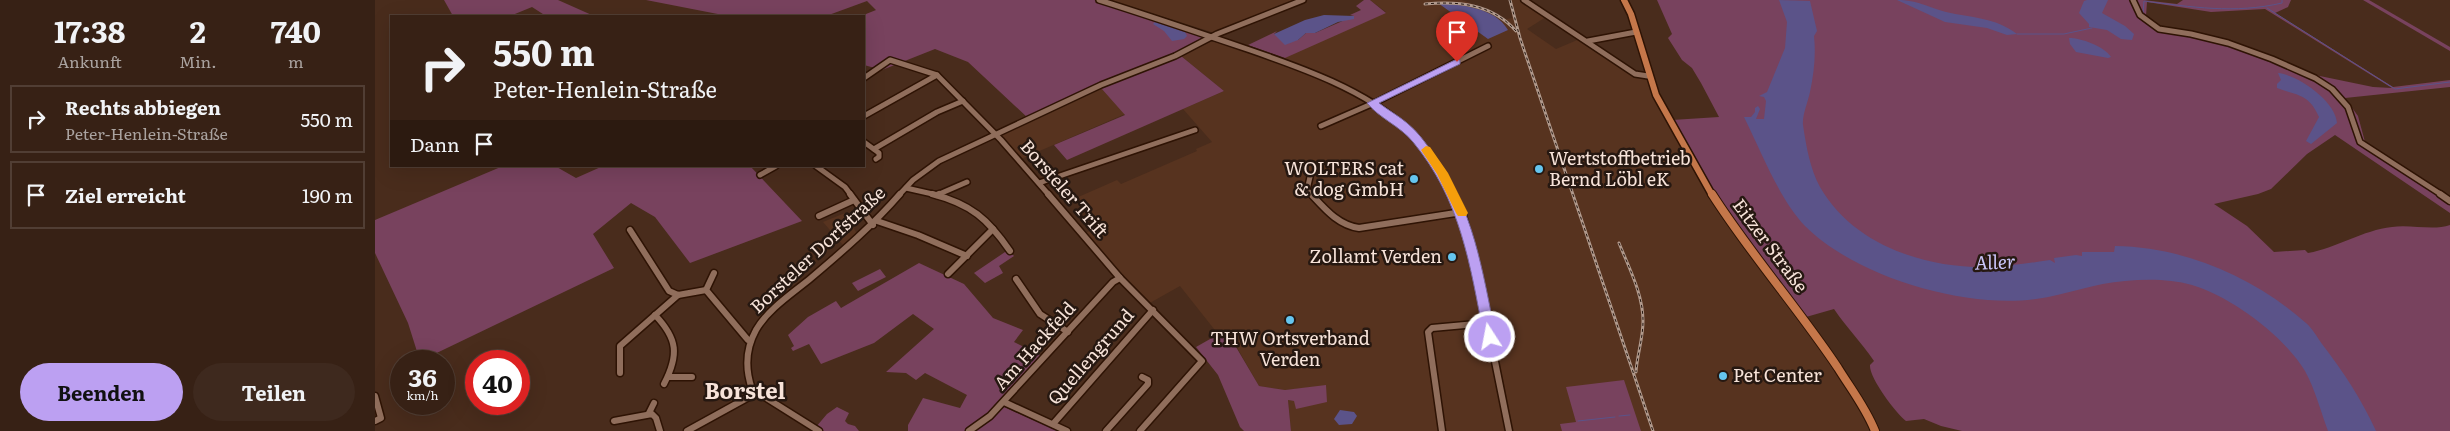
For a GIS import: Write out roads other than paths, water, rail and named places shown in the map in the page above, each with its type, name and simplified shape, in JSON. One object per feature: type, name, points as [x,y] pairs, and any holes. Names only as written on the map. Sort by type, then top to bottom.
[{"type":"main road","name":"Eitzer Straße","points":[[1624,0],[1631,14],[1648,76],[1657,98],[1705,184],[1734,229],[1817,335],[1868,414],[1875,431]]},
{"type":"street","points":[[1099,0],[1214,37],[1318,74],[1372,103],[1404,126],[1427,151],[1442,173],[1462,212],[1472,247],[1509,431]]},
{"type":"street","name":"Borsteler Dorfstraße","points":[[756,393],[747,374],[747,357],[751,340],[757,328],[774,309],[875,223],[905,188],[933,164],[1101,85],[1175,56],[1214,37],[1303,0]]},
{"type":"street","points":[[1524,0],[1635,74],[1648,76]]},
{"type":"street","points":[[2133,0],[2143,17],[2164,31],[2208,38],[2260,55],[2300,70],[2324,84],[2343,99],[2355,117],[2360,142],[2450,201]]},
{"type":"street","points":[[1588,41],[1635,32]]},
{"type":"street","points":[[1321,126],[1489,46]]},
{"type":"street","name":"Borsteler Trift","points":[[865,77],[890,60],[937,75],[996,135],[1120,278],[1202,361],[1140,431]]},
{"type":"street","points":[[865,115],[937,75]]},
{"type":"street","points":[[874,150],[931,116],[963,101]]},
{"type":"street","points":[[1039,183],[1195,130]]},
{"type":"street","points":[[865,143],[879,153],[879,156],[876,158]]},
{"type":"street","points":[[760,175],[774,167]]},
{"type":"street","points":[[817,167],[845,187],[853,200],[875,223],[918,235],[967,256]]},
{"type":"street","points":[[1311,177],[1307,190],[1342,223],[1349,227],[1359,228],[1462,212]]},
{"type":"street","points":[[937,195],[967,182]]},
{"type":"street","points":[[905,188],[937,195],[976,212],[1011,251]]},
{"type":"street","points":[[819,216],[853,200]]},
{"type":"street","points":[[948,274],[993,229]]},
{"type":"street","points":[[630,230],[665,287],[678,295]]},
{"type":"street","points":[[706,290],[714,273]]},
{"type":"street","name":"Am Hackfeld","points":[[969,431],[990,416],[1004,402],[1113,282],[1120,278]]},
{"type":"street","points":[[1016,279],[1040,314],[1068,332]]},
{"type":"street","points":[[706,290],[748,340],[751,340]]},
{"type":"street","points":[[620,373],[620,346],[678,295],[706,290]]},
{"type":"street","name":"Quellengrund","points":[[1053,424],[1153,310]]},
{"type":"street","points":[[655,315],[667,325],[674,340],[671,370],[664,384]]},
{"type":"street","points":[[1442,431],[1428,332],[1433,328],[1487,323]]},
{"type":"street","points":[[668,377],[692,377]]},
{"type":"street","points":[[1107,431],[1148,384],[1148,380],[1142,377]]},
{"type":"street","points":[[690,430],[756,393],[819,431]]},
{"type":"street","points":[[375,396],[381,418],[375,421]]},
{"type":"street","points":[[1004,402],[1067,431]]},
{"type":"street","points":[[649,413],[654,403]]},
{"type":"street","points":[[614,421],[649,413],[656,418],[660,431]]},
{"type":"waterway","points":[[2143,14],[2144,1],[2230,9],[2265,6],[2282,3],[2282,0]]},
{"type":"waterway","points":[[2267,8],[2395,89],[2450,82]]},
{"type":"waterway","points":[[2017,34],[2064,34],[2092,28]]},
{"type":"waterway","points":[[1619,416],[1630,415]]},
{"type":"waterway","points":[[1578,421],[1615,417]]},
{"type":"railway","points":[[1510,0],[1520,38],[1653,431]]},
{"type":"railway","points":[[1425,4],[1450,3],[1474,6],[1496,15],[1516,31]]},
{"type":"railway","points":[[1619,243],[1641,301],[1643,328],[1636,372]]},
{"type":"place","name":"Wertstoffbetrieb Bernd Löbl eK","points":[[1539,169]]},
{"type":"place","name":"WOLTERS cat & dog GmbH","points":[[1414,179]]},
{"type":"place","name":"Zollamt Verden","points":[[1452,257]]},
{"type":"place","name":"THW Ortsverband Verden","points":[[1290,320]]},
{"type":"place","name":"Pet Center","points":[[1723,376]]},
{"type":"district","name":"Borstel","points":[[745,391]]},
{"type":"water label","name":"Aller","points":[[1995,262]]}]
